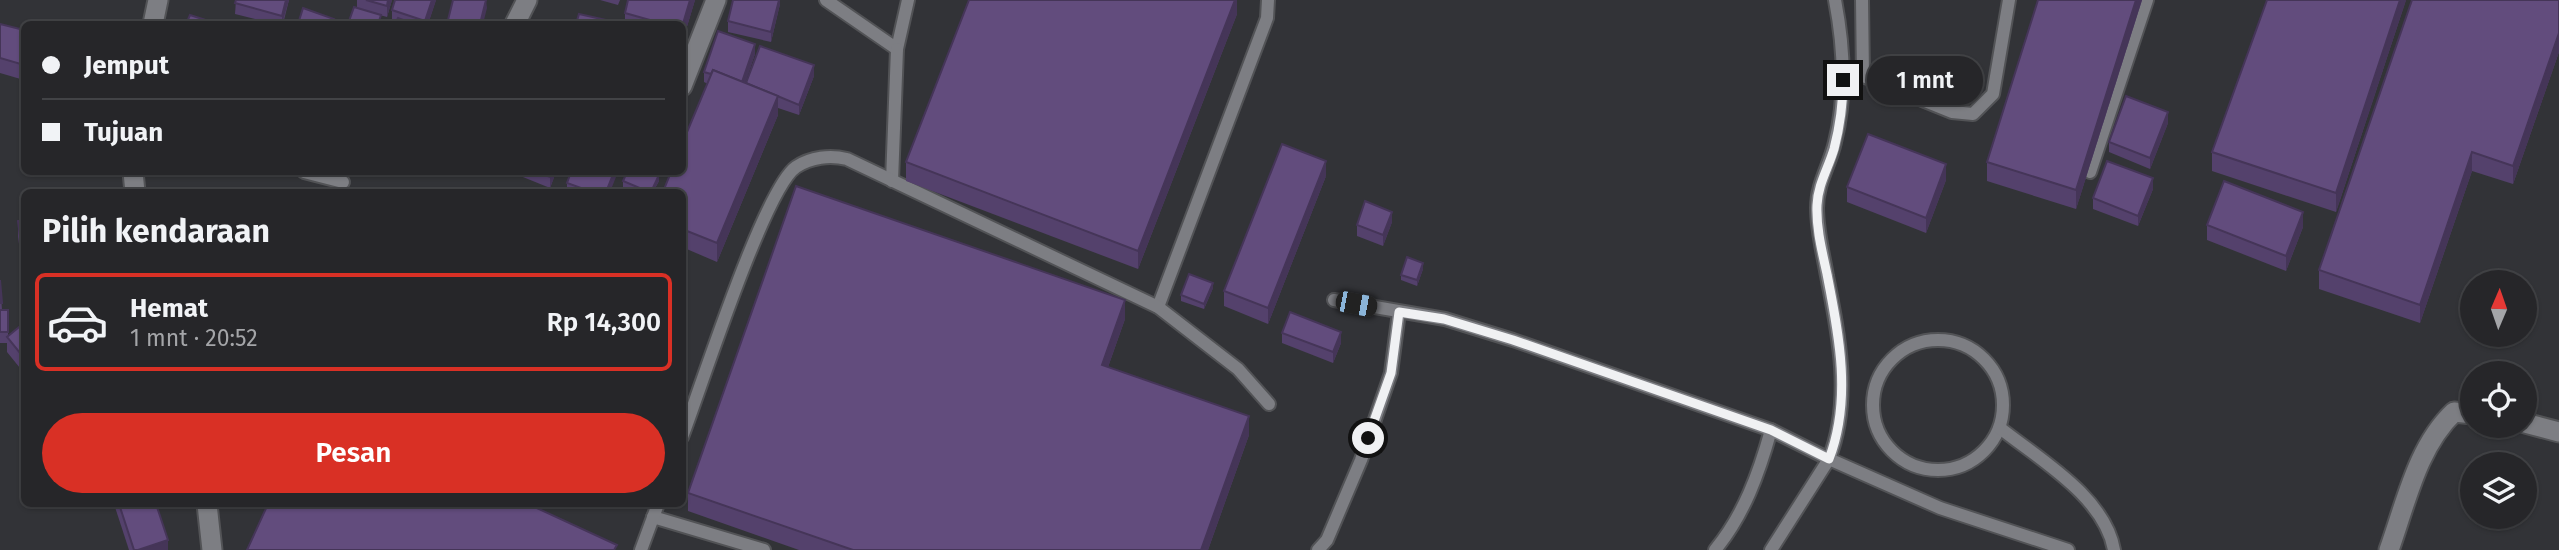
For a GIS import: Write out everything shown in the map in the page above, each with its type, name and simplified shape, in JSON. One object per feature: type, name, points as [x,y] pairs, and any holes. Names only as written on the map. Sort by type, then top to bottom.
[{"type":"street","points":[[154,21],[158,0]]},
{"type":"street","points":[[516,21],[527,0]]},
{"type":"street","points":[[686,76],[716,0]]},
{"type":"street","points":[[2389,550],[2424,451],[2438,427],[2454,412],[2460,413]]},
{"type":"street","points":[[2537,426],[2559,432]]},
{"type":"street","points":[[207,507],[212,550]]},
{"type":"lane","points":[[826,0],[897,49]]},
{"type":"lane","points":[[892,181],[897,49],[908,0]]},
{"type":"lane","points":[[1158,307],[1267,18],[1268,0]]},
{"type":"lane","points":[[1771,550],[1829,459],[1834,446],[1842,393],[1842,353],[1819,238],[1817,207],[1819,184],[1833,152],[1843,102],[1842,36],[1835,0]]},
{"type":"lane","points":[[1862,0],[1863,76],[1952,112],[1973,114],[1993,94],[2009,0]]},
{"type":"lane","points":[[2090,172],[2147,0]]},
{"type":"lane","points":[[686,426],[759,229],[780,188],[795,168],[833,156],[847,159],[1158,307],[1238,369],[1269,404]]},
{"type":"lane","points":[[315,175],[342,182]]},
{"type":"lane","points":[[1334,300],[1444,319],[1513,340],[1771,430],[1940,508],[2068,550]]},
{"type":"lane","points":[[1318,550],[1327,540],[1361,460],[1391,373],[1399,312]]},
{"type":"lane","points":[[1927,341],[1950,341],[1971,349],[1989,363],[2000,383],[2004,405],[2000,428],[1988,447],[1971,461],[1949,469],[1927,469],[1905,461],[1888,447],[1877,427],[1873,404],[1877,383],[1888,363],[1906,348],[1927,341]]},
{"type":"lane","points":[[2000,428],[2076,487],[2095,507],[2114,550]]},
{"type":"lane","points":[[1715,550],[1728,535],[1757,481],[1771,430]]},
{"type":"lane","points":[[641,550],[656,510],[764,550]]},
{"type":"building","points":[[236,0],[286,0],[282,16],[235,3]]},
{"type":"building","points":[[366,0],[388,0],[387,6]]},
{"type":"building","points":[[395,0],[432,0],[425,21],[392,10]]},
{"type":"building","points":[[453,0],[486,0],[481,21],[448,21]]},
{"type":"building","points":[[628,0],[690,0],[684,21],[653,21],[625,13]]},
{"type":"building","points":[[733,0],[779,0],[771,32],[728,21]]},
{"type":"building","points":[[969,0],[1235,0],[1138,251],[906,162]]},
{"type":"building","points":[[2038,0],[2136,0],[2076,190],[1987,162]]},
{"type":"building","points":[[2267,0],[2400,0],[2336,193],[2212,152]]},
{"type":"building","points":[[2412,0],[2559,0],[2559,33],[2513,166],[2472,152],[2420,305],[2319,270]]},
{"type":"building","points":[[354,7],[381,15],[379,21],[349,21]]},
{"type":"building","points":[[303,8],[334,19],[333,21],[299,21]]},
{"type":"building","points":[[579,14],[606,20],[606,21],[577,21]]},
{"type":"building","points":[[190,15],[209,21],[187,21]]},
{"type":"building","points":[[0,24],[21,29],[21,64],[0,58]]},
{"type":"building","points":[[718,31],[755,44],[742,82],[713,70],[711,74],[704,72]]},
{"type":"building","points":[[760,46],[814,65],[799,105],[746,83]]},
{"type":"building","points":[[713,70],[778,96],[717,243],[686,231],[686,189],[664,189],[670,175],[686,175],[686,134]]},
{"type":"building","points":[[2126,96],[2168,112],[2150,158],[2109,142]]},
{"type":"building","points":[[1868,134],[1946,164],[1926,218],[1847,187]]},
{"type":"building","points":[[1282,144],[1326,161],[1268,308],[1224,291]]},
{"type":"building","points":[[2107,161],[2153,178],[2138,216],[2093,198]]},
{"type":"building","points":[[570,175],[613,175],[607,189],[584,189],[567,183]]},
{"type":"building","points":[[626,175],[659,175],[652,189],[642,189],[623,181]]},
{"type":"building","points":[[2224,181],[2303,212],[2286,256],[2207,225]]},
{"type":"building","points":[[796,186],[1125,300],[1102,365],[1249,416],[1201,550],[853,550],[688,493]]},
{"type":"building","points":[[1365,201],[1392,212],[1383,235],[1357,225]]},
{"type":"building","points":[[21,220],[21,245],[18,221]]},
{"type":"building","points":[[1407,257],[1423,263],[1417,280],[1401,275]]},
{"type":"building","points":[[1189,274],[1213,283],[1204,304],[1181,295]]},
{"type":"building","points":[[0,310],[8,310],[8,332],[0,332]]},
{"type":"building","points":[[1290,312],[1341,332],[1333,352],[1282,333]]},
{"type":"building","points":[[21,325],[21,354],[7,337]]},
{"type":"building","points":[[120,507],[157,507],[168,540],[134,550]]},
{"type":"building","points":[[267,507],[535,507],[617,545],[614,550],[247,550]]},
{"type":"route","points":[[1368,438],[1391,373],[1399,312],[1444,319],[1513,340],[1771,430],[1829,459],[1834,446],[1842,393],[1842,353],[1819,238],[1817,207],[1819,184],[1833,152],[1839,129],[1843,80]]}]
